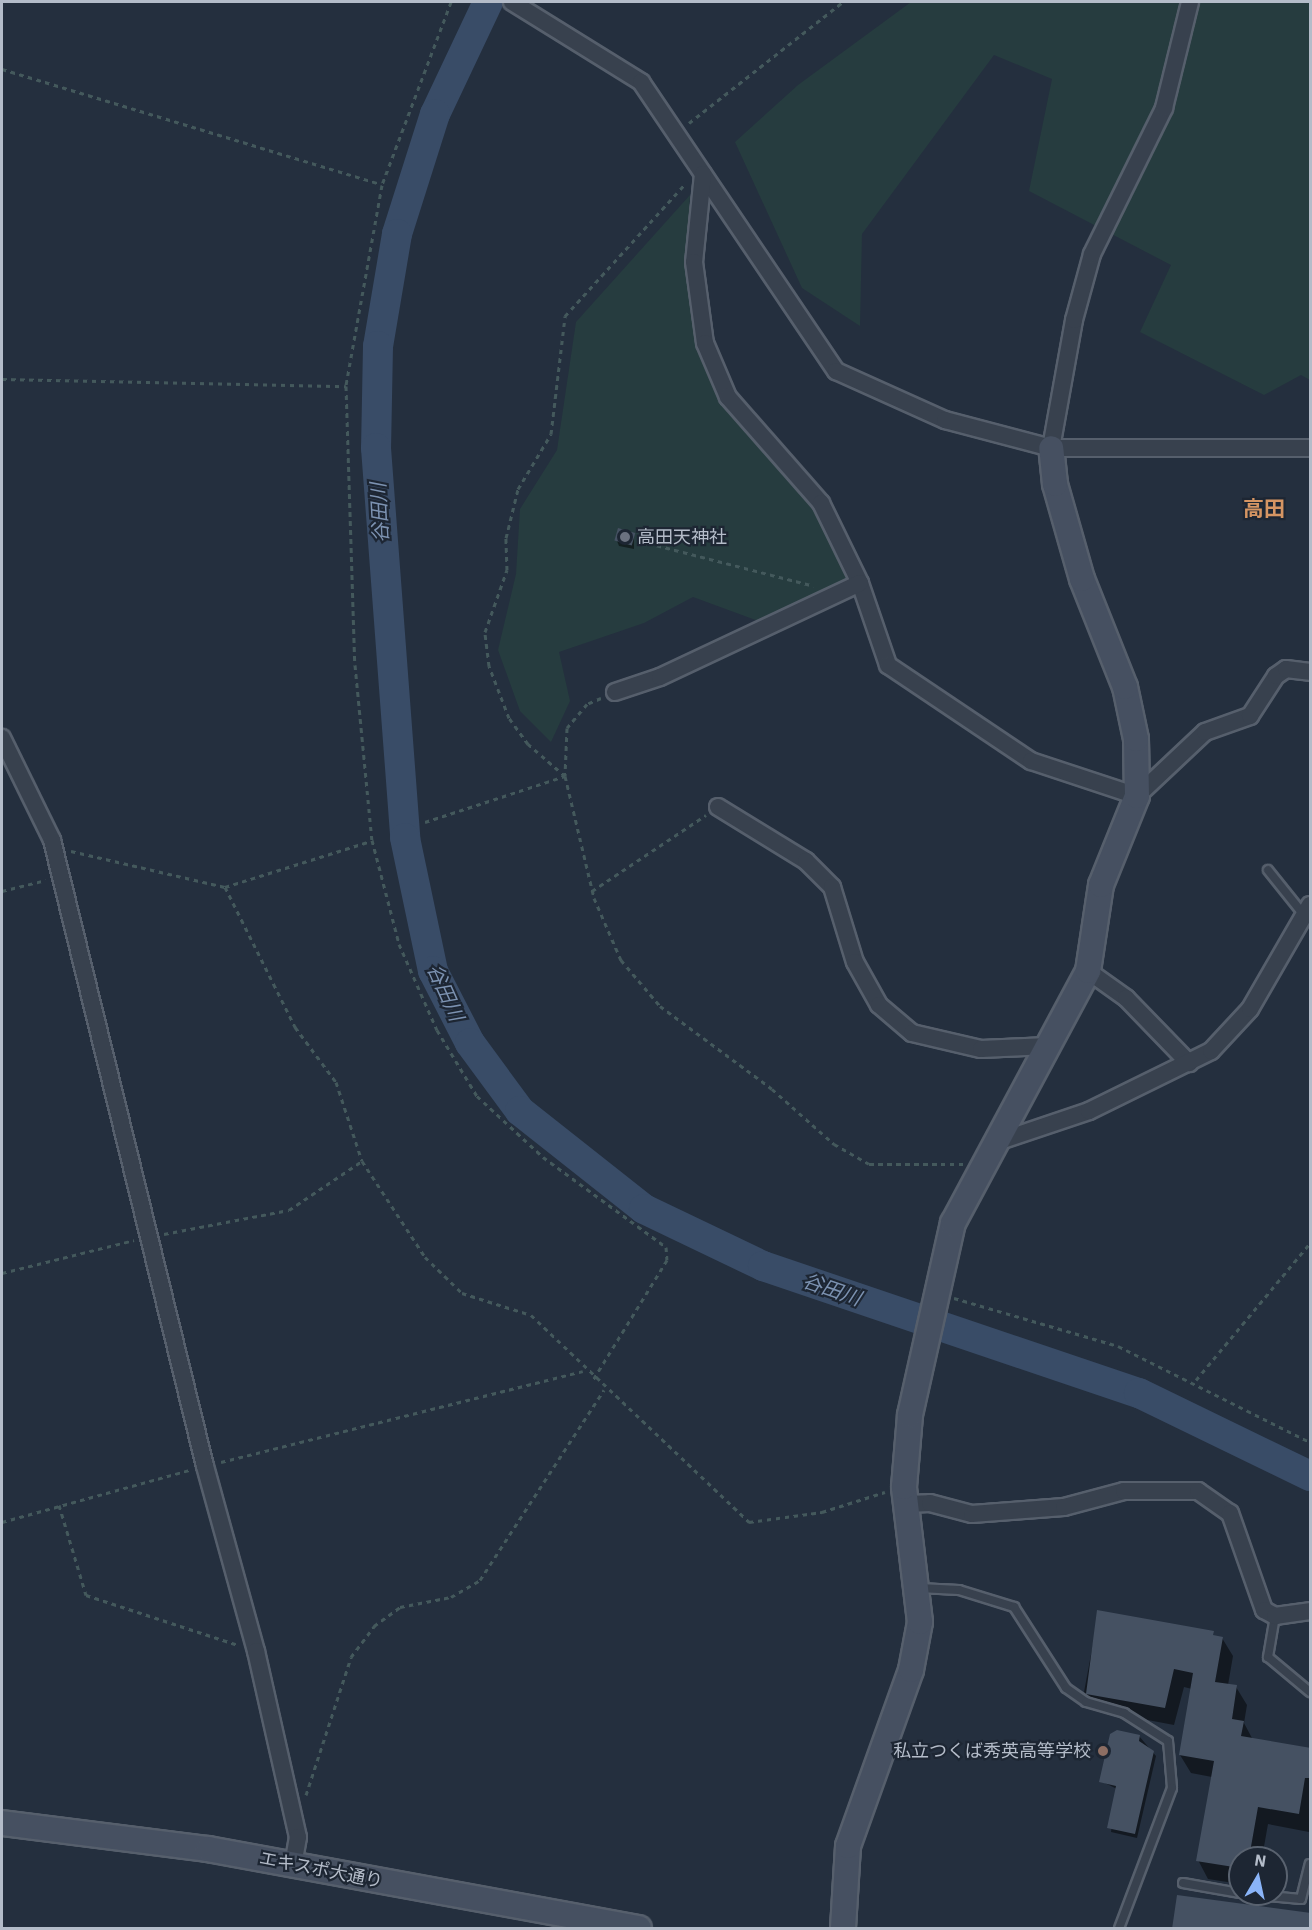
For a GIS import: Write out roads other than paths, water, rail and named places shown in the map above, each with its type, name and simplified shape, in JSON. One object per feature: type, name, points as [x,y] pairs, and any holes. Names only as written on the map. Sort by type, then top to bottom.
[{"type":"street","points":[[843,1929],[848,1846],[911,1670],[920,1623],[904,1495],[910,1415],[953,1223],[980,1166],[1088,971],[1101,885],[1137,796],[1136,739],[1125,687],[1082,579],[1055,484],[1051,448],[1074,321],[1092,254],[1164,108],[1190,2]]},
{"type":"street","points":[[514,3],[641,82],[678,132],[836,371],[934,417],[1051,448],[1311,448]]},
{"type":"street","points":[[702,171],[694,262],[705,343],[728,397],[821,503],[860,583],[888,665],[923,693],[1031,761],[1137,796]]},
{"type":"street","points":[[615,692],[860,583]]},
{"type":"street","points":[[1137,796],[1204,732],[1250,716],[1276,676],[1286,669],[1311,672]]},
{"type":"street","points":[[2,738],[52,840],[205,1466],[256,1651],[294,1818],[293,1864]]},
{"type":"street","points":[[718,807],[806,861],[832,887],[855,962],[879,1005],[912,1033],[981,1049],[1048,1046]]},
{"type":"street","points":[[994,1143],[1089,1111],[1211,1051],[1250,1009],[1307,910]]},
{"type":"street","points":[[1088,971],[1126,998],[1189,1063]]},
{"type":"street","points":[[904,1495],[972,1514],[1064,1507],[1124,1491],[1207,1493],[1230,1513],[1254,1593],[1275,1617],[1311,1611]]},
{"type":"street","name":"エキスポ大通り","points":[[2,1823],[117,1835],[293,1864],[639,1929]]},
{"type":"lane","points":[[1268,870],[1307,910]]},
{"type":"lane","points":[[916,1588],[959,1590],[1014,1607],[1066,1688],[1086,1702],[1124,1713],[1168,1741],[1172,1788],[1119,1929]]},
{"type":"lane","points":[[1275,1617],[1268,1657],[1311,1692]]},
{"type":"lane","points":[[1288,1898],[1301,1899],[1311,1864]]},
{"type":"lane","points":[[1183,1883],[1228,1891]]},
{"type":"waterway","name":"谷田川","points":[[488,2],[435,114],[397,234],[378,346],[376,448],[405,838],[433,971],[470,1043],[520,1111],[644,1209],[763,1266],[1139,1393],[1310,1476]]},
{"type":"place","name":"高田天神社","points":[[625,537]]},
{"type":"place","name":"私立つくば秀英高等学校","points":[[1103,1751]]},
{"type":"district","name":"高田","points":[[1264,508]]}]
